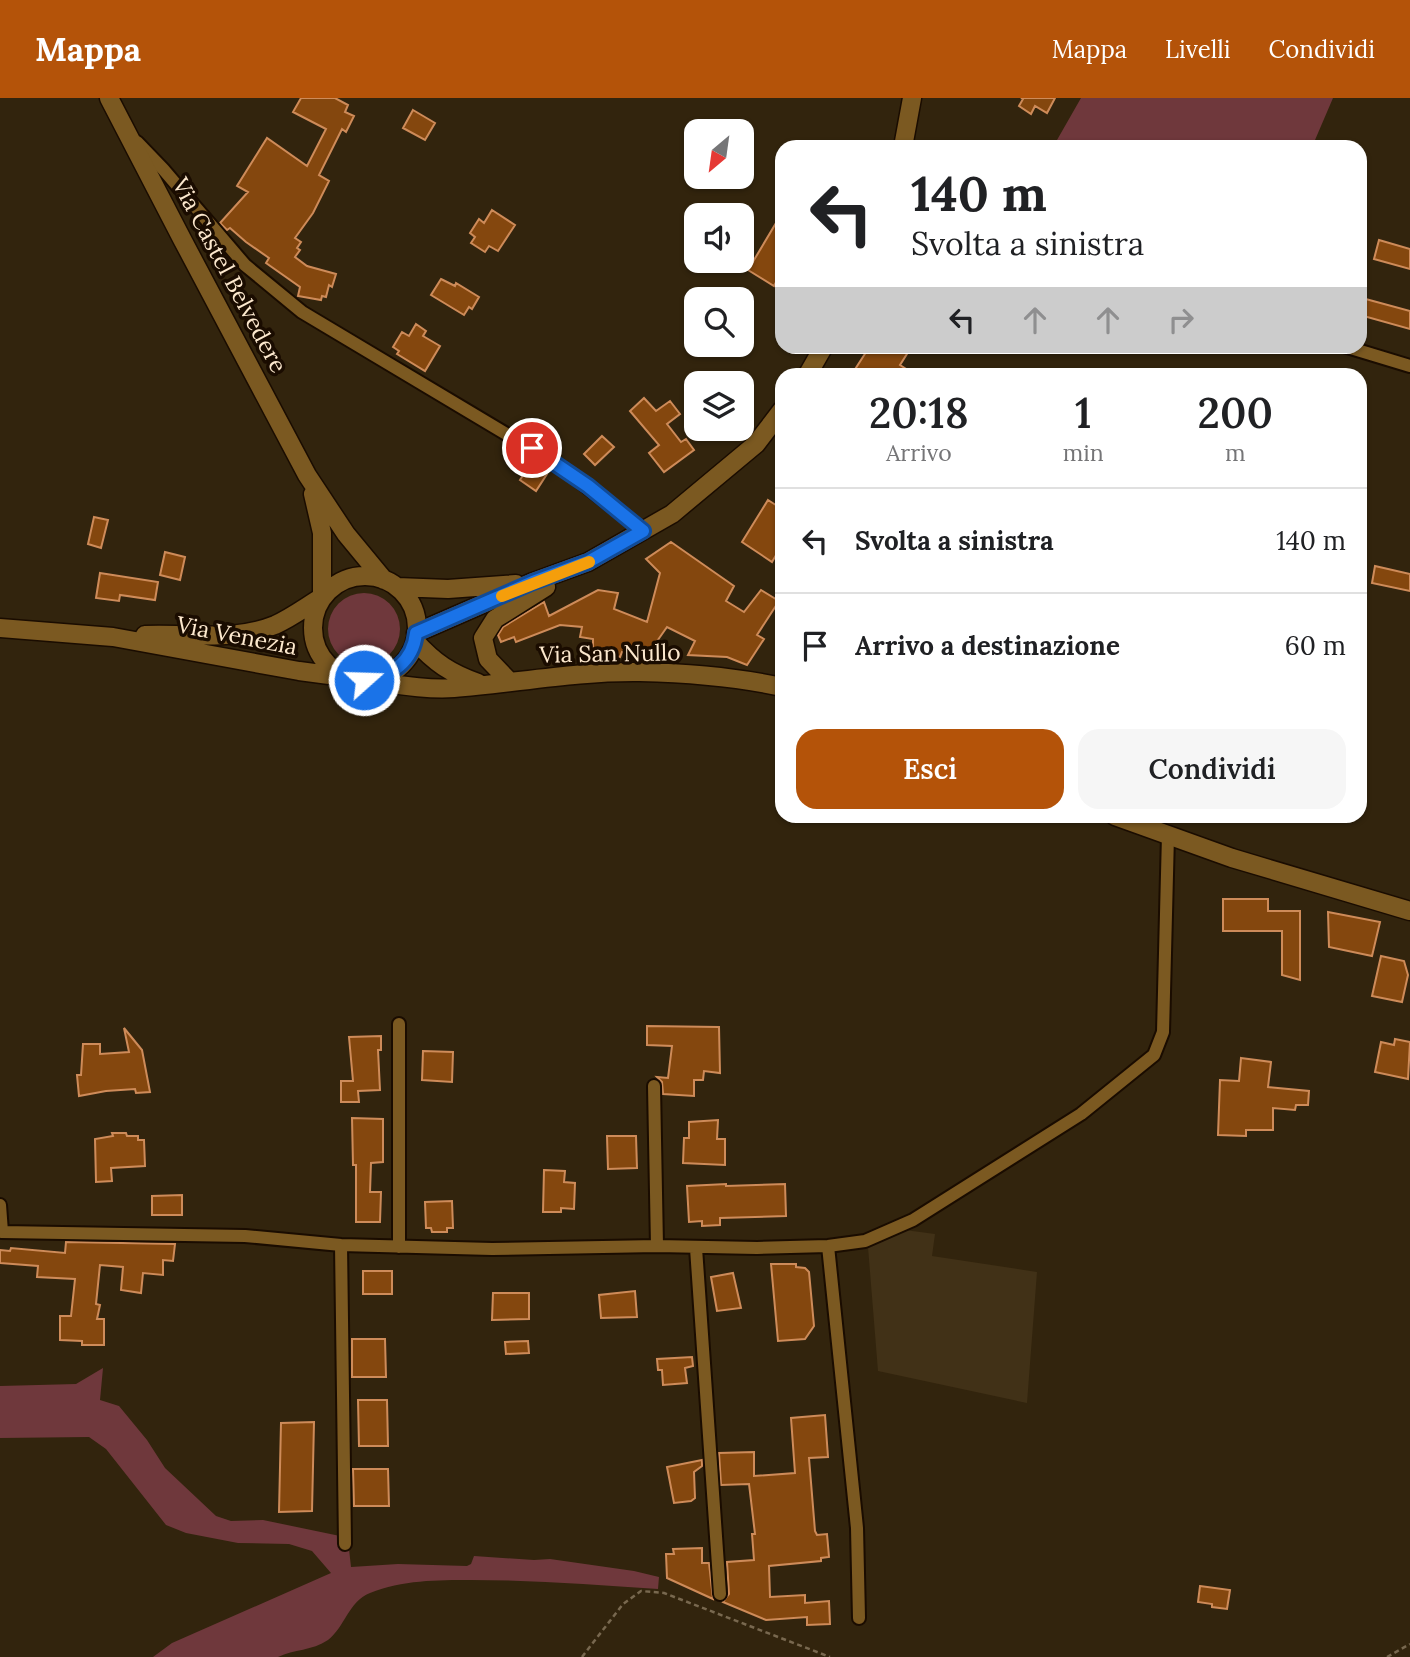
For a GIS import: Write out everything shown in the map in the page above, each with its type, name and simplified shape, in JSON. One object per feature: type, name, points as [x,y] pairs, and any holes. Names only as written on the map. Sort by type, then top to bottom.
[{"type":"main road","name":"Via Castel Belvedere","points":[[109,98],[307,475]]},
{"type":"main road","points":[[904,140],[912,98]]},
{"type":"main road","points":[[509,681],[488,659],[484,648],[483,638],[495,619],[672,514],[756,444],[775,420]]},
{"type":"main road","points":[[307,475],[346,534],[391,583],[407,598],[414,612],[416,637],[410,654],[391,673],[378,678],[358,679],[338,673],[327,664],[316,646],[312,625],[322,597],[334,585],[350,578],[367,576],[391,583],[483,588],[533,582]]},
{"type":"main road","points":[[307,475],[322,533],[322,597]]},
{"type":"main road","points":[[416,637],[533,582],[588,562]]},
{"type":"main road","name":"Via Venezia","points":[[0,628],[113,636],[169,634],[213,637],[241,634],[275,625],[322,597]]},
{"type":"main road","name":"Via Venezia","points":[[113,636],[299,671],[358,679]]},
{"type":"main road","name":"Via San Nullo","points":[[416,637],[434,662],[460,677],[481,684]]},
{"type":"main road","name":"Via San Nullo","points":[[358,679],[453,688],[509,681],[638,672],[749,680],[775,686]]},
{"type":"main road","points":[[1135,823],[1232,858],[1410,911]]},
{"type":"street","points":[[130,136],[163,169],[244,265],[302,312],[561,466],[643,531]]},
{"type":"street","points":[[1367,353],[1410,366]]},
{"type":"street","points":[[0,1205],[2,1231],[245,1236],[341,1245],[492,1249],[828,1246],[865,1241],[913,1220],[1081,1114],[1154,1055],[1163,1032],[1168,835]]},
{"type":"street","points":[[399,1024],[399,1247]]},
{"type":"street","points":[[654,1086],[657,1246]]},
{"type":"street","points":[[341,1245],[345,1544]]},
{"type":"street","points":[[828,1246],[857,1528],[859,1618]]},
{"type":"street","points":[[696,1248],[720,1594]]},
{"type":"path","points":[[582,1657],[624,1604],[641,1591],[664,1593],[830,1657]]},
{"type":"path","points":[[1387,1657],[1410,1644]]},
{"type":"shaded area","points":[[1081,98],[1333,98],[1315,140],[1057,140]]},
{"type":"shaded area","points":[[364,593],[378,596],[390,603],[397,615],[400,629],[397,643],[390,655],[378,662],[364,665],[350,662],[338,655],[331,643],[328,629],[331,615],[338,603],[350,596]]},
{"type":"shaded area","points":[[905,1230],[935,1234],[932,1256],[1037,1272],[1027,1403],[878,1371],[868,1247]]},
{"type":"shaded area","points":[[103,1368],[100,1400],[119,1406],[147,1440],[165,1468],[216,1516],[231,1521],[263,1520],[340,1536],[340,1549],[349,1549],[351,1567],[398,1564],[467,1566],[471,1564],[474,1556],[550,1559],[659,1577],[658,1589],[495,1580],[407,1583],[363,1597],[334,1635],[322,1644],[309,1648],[278,1657],[153,1657],[172,1643],[331,1573],[312,1551],[289,1544],[238,1543],[186,1533],[166,1525],[106,1449],[89,1437],[0,1438],[0,1386],[76,1384]]},
{"type":"building","points":[[301,98],[335,98],[348,105],[345,112],[354,116],[346,132],[342,129],[319,175],[329,181],[313,213],[295,238],[301,242],[295,257],[307,266],[336,274],[332,287],[329,285],[326,297],[322,296],[321,300],[298,296],[300,287],[266,263],[269,258],[220,223],[248,192],[237,186],[267,138],[307,166],[326,129],[293,112]]},
{"type":"building","points":[[1021,98],[1055,98],[1047,113],[1035,106],[1031,114],[1019,106],[1023,99]]},
{"type":"building","points":[[413,110],[435,123],[425,140],[403,128]]},
{"type":"building","points":[[492,210],[515,225],[498,251],[489,246],[485,252],[471,243],[475,237],[470,233],[479,219],[484,223]]},
{"type":"building","points":[[775,225],[775,284],[774,286],[753,273],[754,260]]},
{"type":"building","points":[[1379,240],[1410,249],[1410,269],[1374,259]]},
{"type":"building","points":[[441,279],[455,286],[456,283],[479,297],[472,309],[469,307],[464,315],[431,295]]},
{"type":"building","points":[[1367,299],[1410,311],[1410,329],[1367,317]]},
{"type":"building","points":[[416,324],[426,331],[423,336],[440,346],[425,371],[397,354],[399,351],[393,347],[402,332],[409,336]]},
{"type":"building","points":[[865,354],[907,354],[900,365],[905,368],[856,368]]},
{"type":"building","points":[[644,398],[656,411],[670,401],[680,414],[667,424],[681,442],[687,441],[694,450],[664,472],[649,453],[659,445],[630,411]]},
{"type":"building","points":[[602,436],[614,447],[595,465],[584,454]]},
{"type":"building","points":[[531,463],[547,474],[536,491],[520,480]]},
{"type":"building","points":[[768,500],[775,504],[775,557],[772,562],[742,542]]},
{"type":"building","points":[[94,517],[108,520],[101,548],[88,544]]},
{"type":"building","points":[[671,542],[734,586],[726,601],[744,612],[761,590],[775,599],[775,607],[757,635],[764,639],[747,665],[727,657],[688,655],[695,641],[667,627],[646,657],[622,652],[620,657],[593,652],[593,639],[580,637],[582,627],[560,625],[516,642],[514,637],[501,642],[498,635],[503,627],[544,602],[549,616],[598,590],[618,593],[614,609],[647,622],[660,573],[646,559]]},
{"type":"building","points":[[165,552],[185,557],[180,580],[160,575]]},
{"type":"building","points":[[1375,566],[1410,574],[1410,591],[1372,583]]},
{"type":"building","points":[[100,573],[158,582],[155,600],[120,595],[119,601],[96,598]]},
{"type":"building","points":[[1223,899],[1268,899],[1268,911],[1300,911],[1300,980],[1282,975],[1282,931],[1223,931]]},
{"type":"building","points":[[1328,912],[1380,922],[1372,956],[1329,947]]},
{"type":"building","points":[[1381,956],[1404,961],[1408,975],[1402,1002],[1372,996]]},
{"type":"building","points":[[647,1026],[719,1027],[720,1073],[704,1071],[703,1080],[694,1080],[694,1096],[663,1094],[662,1082],[657,1077],[668,1078],[672,1046],[647,1045]]},
{"type":"building","points":[[124,1028],[142,1050],[150,1092],[136,1093],[135,1089],[79,1096],[77,1075],[81,1075],[83,1044],[100,1044],[100,1054],[129,1052]]},
{"type":"building","points":[[381,1036],[381,1050],[378,1050],[380,1090],[358,1091],[359,1102],[341,1102],[341,1081],[353,1081],[349,1037]]},
{"type":"building","points":[[1395,1039],[1410,1042],[1408,1079],[1375,1072],[1381,1042],[1394,1045]]},
{"type":"building","points":[[423,1051],[453,1052],[452,1082],[422,1080]]},
{"type":"building","points":[[1241,1058],[1271,1062],[1268,1087],[1309,1091],[1308,1105],[1296,1105],[1295,1110],[1273,1108],[1273,1130],[1246,1130],[1246,1136],[1218,1135],[1220,1080],[1239,1081]]},
{"type":"building","points":[[352,1118],[383,1119],[383,1162],[371,1163],[370,1192],[381,1192],[380,1222],[356,1222],[356,1165],[353,1165]]},
{"type":"building","points":[[718,1120],[717,1139],[725,1139],[725,1165],[683,1163],[684,1138],[689,1138],[689,1122]]},
{"type":"building","points":[[112,1133],[126,1133],[127,1136],[138,1136],[138,1140],[144,1140],[145,1166],[111,1168],[112,1181],[96,1182],[95,1139],[113,1136]]},
{"type":"building","points":[[607,1136],[636,1136],[637,1168],[608,1169]]},
{"type":"building","points":[[544,1170],[565,1171],[564,1182],[575,1183],[574,1209],[561,1208],[561,1212],[543,1212]]},
{"type":"building","points":[[785,1184],[786,1216],[720,1218],[720,1225],[702,1226],[702,1221],[689,1222],[687,1186]]},
{"type":"building","points":[[182,1195],[182,1215],[152,1215],[152,1196]]},
{"type":"building","points":[[452,1201],[453,1228],[447,1228],[447,1232],[432,1232],[431,1228],[426,1228],[425,1202]]},
{"type":"building","points":[[66,1242],[175,1244],[173,1261],[163,1260],[163,1275],[143,1273],[141,1293],[121,1290],[123,1267],[100,1265],[96,1304],[100,1305],[97,1319],[104,1319],[104,1345],[82,1345],[82,1341],[60,1340],[60,1316],[71,1316],[75,1279],[37,1277],[38,1266],[0,1263],[0,1250],[10,1251],[11,1248],[65,1253]]},
{"type":"building","points":[[771,1264],[796,1264],[796,1267],[805,1268],[809,1272],[814,1326],[805,1339],[778,1341]]},
{"type":"building","points":[[363,1271],[392,1271],[392,1294],[363,1294]]},
{"type":"building","points":[[733,1273],[741,1308],[717,1311],[711,1277]]},
{"type":"building","points":[[635,1291],[637,1317],[601,1318],[599,1295]]},
{"type":"building","points":[[493,1293],[529,1293],[529,1319],[492,1320]]},
{"type":"building","points":[[352,1339],[385,1339],[386,1377],[352,1377]]},
{"type":"building","points":[[528,1341],[529,1353],[506,1354],[505,1342]]},
{"type":"building","points":[[692,1357],[693,1366],[685,1368],[687,1383],[663,1385],[662,1370],[658,1370],[657,1359]]},
{"type":"building","points":[[358,1400],[387,1400],[388,1446],[359,1446]]},
{"type":"building","points":[[825,1415],[828,1457],[809,1458],[815,1531],[817,1535],[827,1534],[829,1557],[821,1558],[821,1561],[769,1566],[770,1597],[805,1595],[805,1603],[829,1601],[830,1624],[807,1625],[807,1617],[766,1620],[723,1602],[729,1594],[727,1562],[754,1560],[752,1534],[755,1534],[749,1484],[721,1485],[719,1453],[754,1452],[754,1476],[795,1473],[791,1418]]},
{"type":"building","points":[[314,1422],[312,1511],[279,1512],[281,1423]]},
{"type":"building","points":[[702,1460],[702,1466],[694,1472],[695,1498],[674,1503],[667,1467]]},
{"type":"building","points":[[353,1469],[388,1469],[389,1506],[354,1506]]},
{"type":"building","points":[[702,1548],[702,1563],[709,1563],[713,1599],[667,1578],[666,1554],[674,1554],[673,1549]]},
{"type":"building","points":[[1200,1586],[1230,1590],[1227,1609],[1198,1602]]},
{"type":"slow traffic","points":[[502,596],[589,562]]},
{"type":"route","points":[[364,680],[391,673],[401,665],[410,654],[416,633],[533,582],[588,562],[643,531],[588,486],[532,448]]}]
